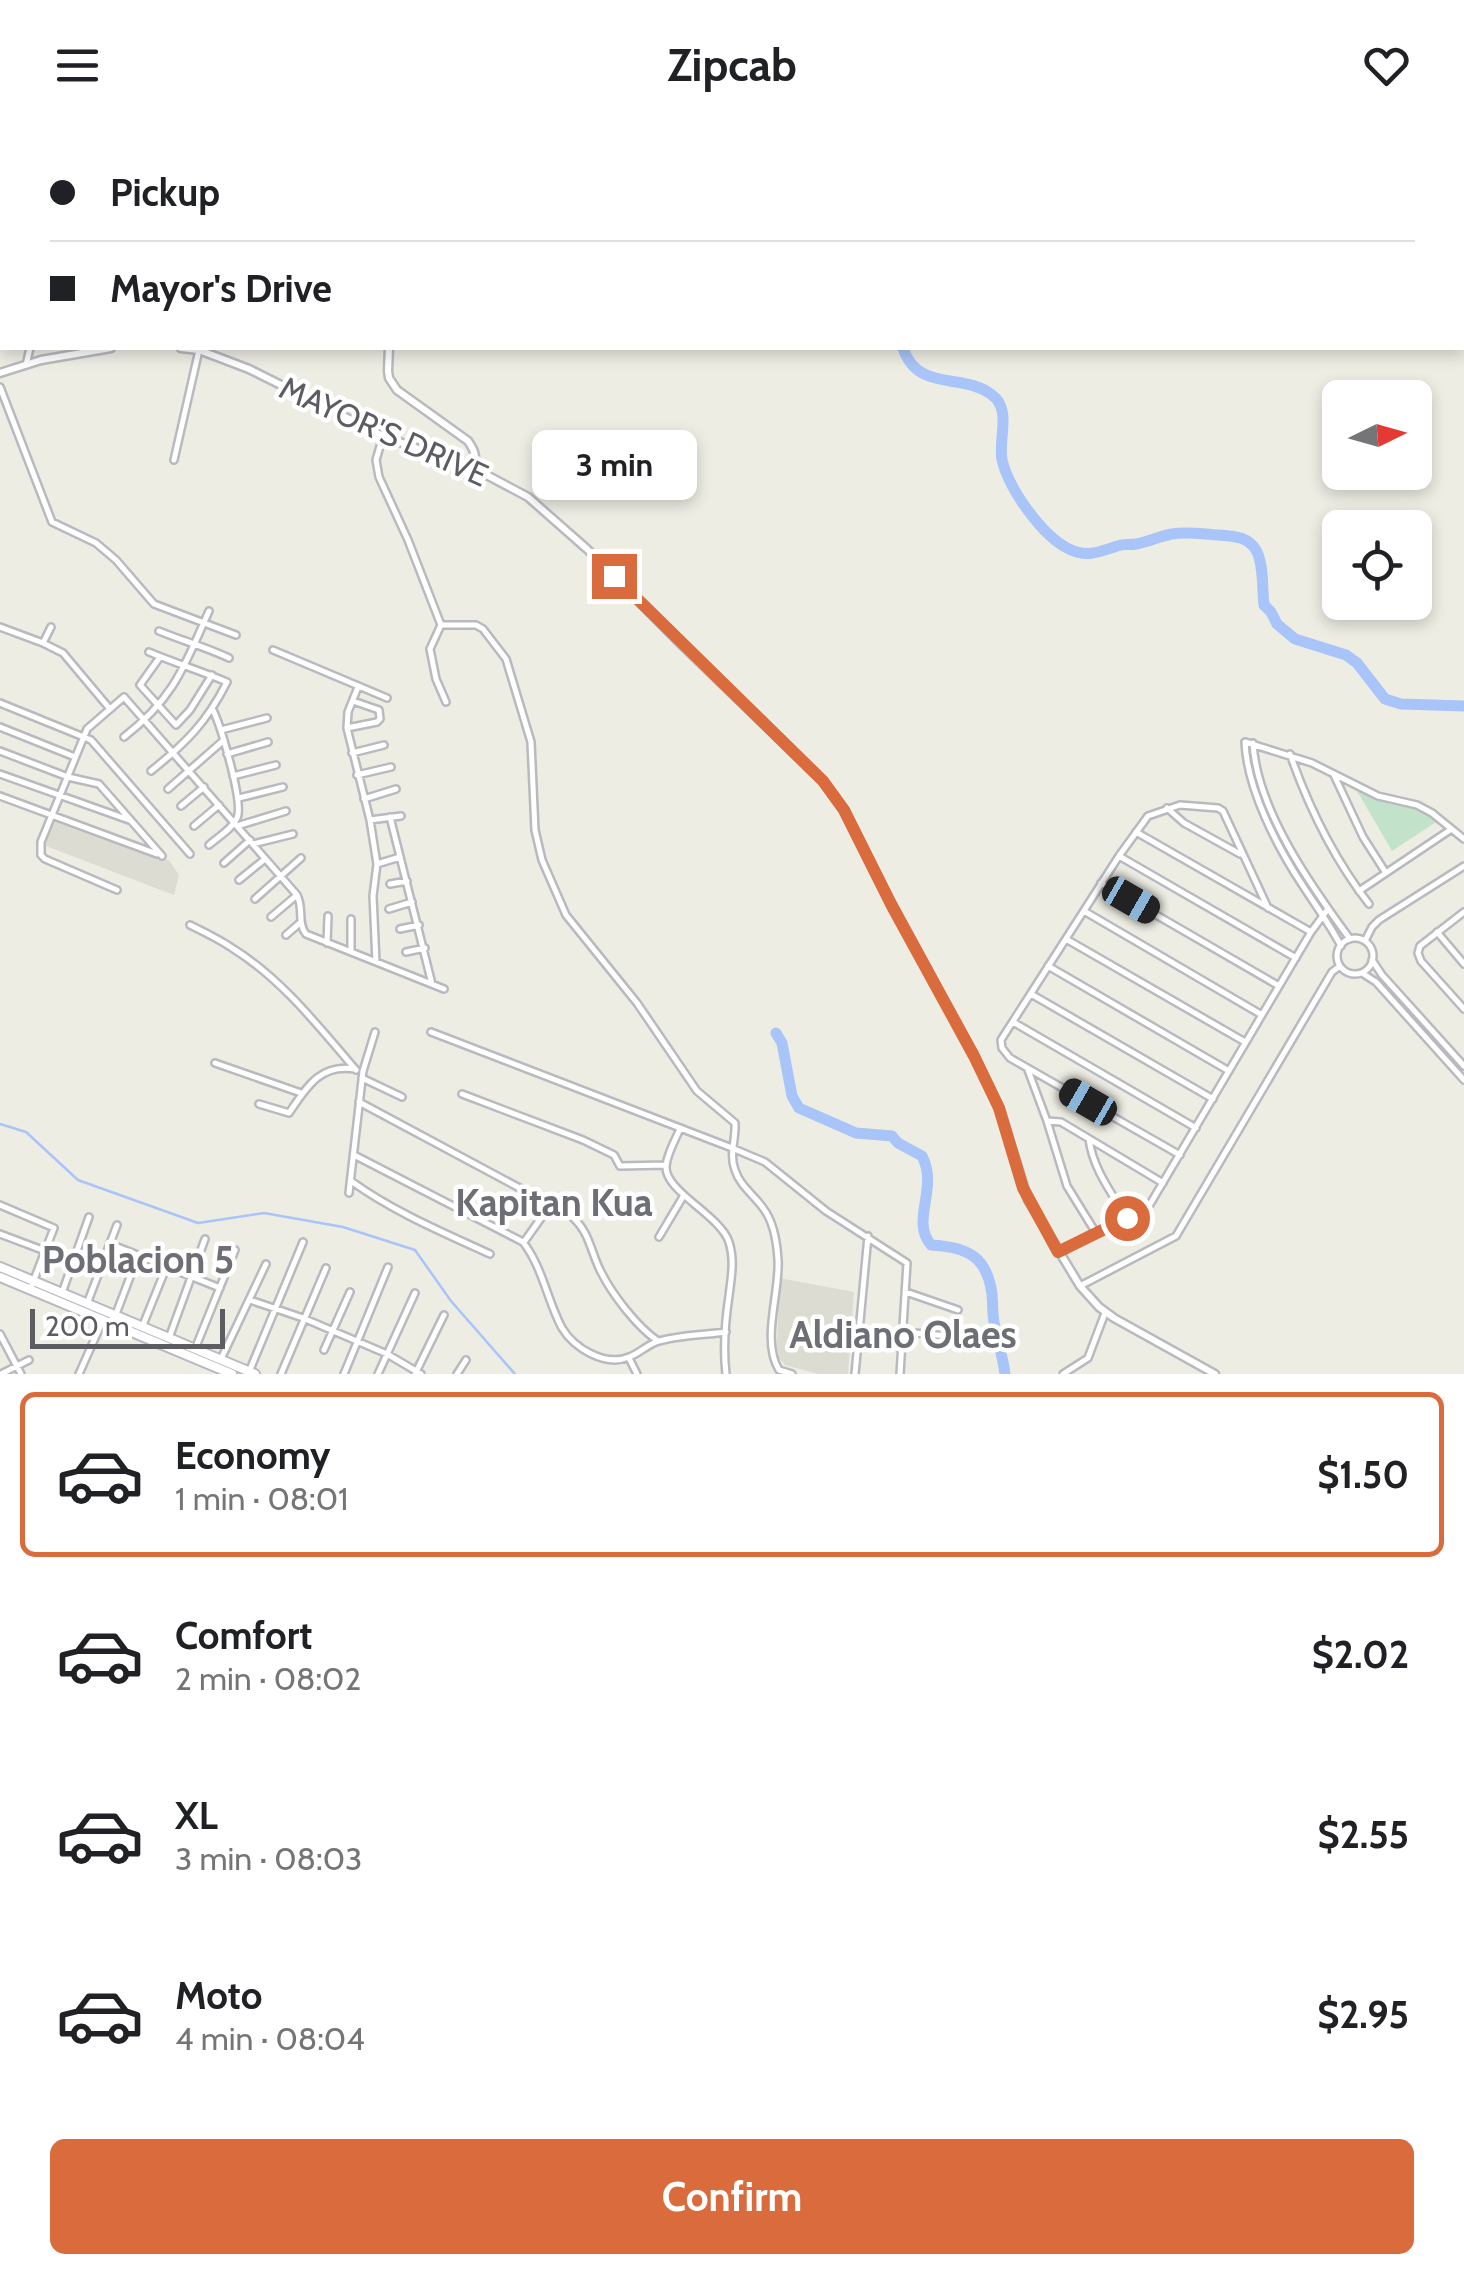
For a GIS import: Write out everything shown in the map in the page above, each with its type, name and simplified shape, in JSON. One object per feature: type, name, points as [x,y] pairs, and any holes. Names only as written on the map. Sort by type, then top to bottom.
[{"type":"main road","points":[[0,1266],[32,1285],[232,1374]]},
{"type":"main road","points":[[0,1277],[62,1293],[88,1304],[110,1320],[170,1338],[250,1373]]},
{"type":"street","points":[[26,365],[30,350]]},
{"type":"street","points":[[0,373],[101,350]]},
{"type":"street","points":[[174,460],[199,350]]},
{"type":"street","name":"MAYOR'S DRIVE","points":[[199,350],[249,369],[383,436],[473,468],[528,497],[830,788],[974,1056],[999,1108],[1023,1188],[1080,1286],[1106,1312],[1140,1335],[1215,1374]]},
{"type":"street","points":[[390,350],[388,371],[394,386],[468,441],[475,452],[473,468]]},
{"type":"street","points":[[0,387],[52,522],[106,551],[154,604],[236,636]]},
{"type":"street","points":[[383,436],[376,460],[379,476],[441,625],[430,649],[446,702]]},
{"type":"street","points":[[124,737],[145,721],[168,694],[186,666],[209,611]]},
{"type":"street","points":[[441,625],[483,629],[506,660],[530,742],[535,830],[542,860],[566,915],[637,1003],[697,1091],[735,1124],[735,1172],[765,1210],[775,1234],[778,1263],[772,1352],[779,1370],[792,1374]]},
{"type":"street","points":[[0,627],[63,653],[110,709]]},
{"type":"street","points":[[44,643],[51,627]]},
{"type":"street","points":[[158,631],[230,658]]},
{"type":"street","points":[[273,650],[388,698]]},
{"type":"street","points":[[149,652],[227,682],[213,710],[151,771]]},
{"type":"street","points":[[160,657],[140,685],[174,724],[179,724],[212,675]]},
{"type":"street","points":[[358,687],[348,712],[347,728],[377,864],[373,896],[376,962]]},
{"type":"street","points":[[118,890],[45,859],[41,842],[87,729],[124,697],[297,895],[306,934],[444,990]]},
{"type":"street","points":[[347,728],[380,719],[378,710],[353,701]]},
{"type":"street","points":[[0,702],[91,740],[190,854]]},
{"type":"street","points":[[213,710],[238,798],[236,824]]},
{"type":"street","points":[[221,730],[266,718]]},
{"type":"street","points":[[0,727],[75,757]]},
{"type":"street","points":[[168,788],[224,740]]},
{"type":"street","points":[[227,754],[268,742]]},
{"type":"street","points":[[1464,840],[1432,812],[1417,805],[1378,796],[1333,772],[1252,743],[1264,793],[1340,946],[1340,966],[1376,982],[1464,1080]]},
{"type":"street","points":[[352,753],[384,745]]},
{"type":"street","points":[[0,751],[102,786],[162,856],[0,796]]},
{"type":"street","points":[[1290,754],[1304,794],[1330,845],[1369,904]]},
{"type":"street","points":[[233,776],[276,765]]},
{"type":"street","points":[[358,775],[391,767]]},
{"type":"street","points":[[1333,772],[1363,837],[1386,873]]},
{"type":"street","points":[[0,774],[129,820]]},
{"type":"street","points":[[238,798],[282,787]]},
{"type":"street","points":[[181,806],[204,788]]},
{"type":"street","points":[[364,798],[396,790]]},
{"type":"street","points":[[194,826],[219,805]]},
{"type":"street","points":[[1180,1155],[1005,1054],[1000,1044],[1148,816],[1180,805],[1218,808],[1227,819],[1268,908]]},
{"type":"street","points":[[1166,808],[1242,854]]},
{"type":"street","points":[[209,845],[236,824],[286,811]]},
{"type":"street","points":[[370,820],[401,816]]},
{"type":"street","points":[[390,817],[433,985]]},
{"type":"street","points":[[1359,891],[1450,830]]},
{"type":"street","points":[[1136,832],[1311,932]]},
{"type":"street","points":[[224,863],[251,842],[294,834]]},
{"type":"street","points":[[1119,856],[1296,958]]},
{"type":"street","points":[[377,864],[400,857]]},
{"type":"street","points":[[239,880],[266,858]]},
{"type":"street","points":[[255,899],[302,858]]},
{"type":"street","points":[[1365,942],[1379,920],[1464,866]]},
{"type":"street","points":[[390,884],[406,881]]},
{"type":"street","points":[[1101,884],[1279,986]]},
{"type":"street","points":[[270,917],[297,895]]},
{"type":"street","points":[[389,909],[412,902]]},
{"type":"street","points":[[1084,911],[1262,1015]]},
{"type":"street","points":[[1058,1252],[1150,1206],[1325,912]]},
{"type":"street","points":[[1325,912],[1350,939]]},
{"type":"street","points":[[1464,912],[1420,946],[1418,953],[1420,961],[1464,1009]]},
{"type":"street","points":[[327,942],[328,916]]},
{"type":"street","points":[[351,918],[352,952]]},
{"type":"street","points":[[286,935],[301,922]]},
{"type":"street","points":[[190,925],[256,966],[304,1010],[360,1073]]},
{"type":"street","points":[[400,929],[419,925]]},
{"type":"street","points":[[1436,932],[1464,964]]},
{"type":"street","points":[[1340,946],[1355,938],[1365,942],[1382,975],[1464,1066]]},
{"type":"street","points":[[1066,939],[1246,1043]]},
{"type":"street","points":[[406,952],[424,948]]},
{"type":"street","points":[[1456,954],[1464,949]]},
{"type":"street","points":[[1362,973],[1372,960]]},
{"type":"street","points":[[1048,966],[1229,1071]]},
{"type":"street","points":[[1080,1286],[1176,1236],[1332,972],[1340,966]]},
{"type":"street","points":[[1031,994],[1212,1099]]},
{"type":"street","points":[[1013,1022],[1196,1128]]},
{"type":"street","points":[[349,1194],[360,1073],[375,1032]]},
{"type":"street","points":[[431,1032],[765,1162],[826,1211],[907,1263],[900,1374]]},
{"type":"street","points":[[215,1064],[300,1092]]},
{"type":"street","points":[[1027,1067],[1067,1186],[1096,1233]]},
{"type":"street","points":[[259,1104],[289,1112],[300,1092],[338,1068],[360,1073],[402,1097]]},
{"type":"street","points":[[462,1094],[614,1155],[620,1166],[666,1166]]},
{"type":"street","points":[[359,1102],[582,1224],[603,1277],[641,1328],[658,1341]]},
{"type":"street","points":[[1048,1122],[1060,1122],[1163,1183]]},
{"type":"street","points":[[680,1129],[666,1166],[684,1195],[712,1218],[728,1238],[732,1254],[726,1374]]},
{"type":"street","points":[[1089,1139],[1100,1176],[1127,1218]]},
{"type":"street","points":[[354,1155],[524,1242],[561,1326],[589,1352],[616,1360],[628,1358],[658,1341],[726,1332]]},
{"type":"street","points":[[351,1181],[420,1222],[490,1254]]},
{"type":"street","points":[[659,1237],[684,1195]]},
{"type":"street","points":[[524,1242],[551,1204]]},
{"type":"street","points":[[0,1205],[54,1228],[32,1285]]},
{"type":"street","points":[[62,1293],[89,1216]]},
{"type":"street","points":[[88,1304],[117,1225]]},
{"type":"street","points":[[0,1234],[45,1251]]},
{"type":"street","points":[[855,1374],[868,1236]]},
{"type":"street","points":[[170,1338],[205,1238]]},
{"type":"street","points":[[250,1373],[303,1242]]},
{"type":"street","points":[[110,1244],[220,1288]]},
{"type":"street","points":[[195,1349],[235,1250]]},
{"type":"street","points":[[80,1374],[110,1320],[138,1256]]},
{"type":"street","points":[[221,1360],[266,1264]]},
{"type":"street","points":[[344,1374],[388,1267]]},
{"type":"street","points":[[142,1328],[166,1268]]},
{"type":"street","points":[[282,1374],[326,1268]]},
{"type":"street","points":[[324,1350],[350,1292]]},
{"type":"street","points":[[906,1292],[958,1310]]},
{"type":"street","points":[[378,1374],[415,1293]]},
{"type":"street","points":[[250,1300],[304,1318],[387,1354],[418,1373],[444,1315]]},
{"type":"street","points":[[1064,1374],[1088,1358],[1106,1312]]},
{"type":"street","points":[[903,1332],[960,1337]]},
{"type":"street","points":[[0,1334],[21,1374]]},
{"type":"street","points":[[628,1358],[637,1374]]},
{"type":"street","points":[[1,1374],[29,1360]]},
{"type":"street","points":[[457,1374],[466,1360]]},
{"type":"shaded area","points":[[47,816],[169,860],[179,875],[174,895],[38,843]]},
{"type":"shaded area","points":[[779,1278],[854,1292],[848,1374],[818,1374],[785,1365],[779,1358]]},
{"type":"green space","points":[[1356,789],[1390,804],[1415,806],[1436,822],[1392,851]]},
{"type":"waterway","points":[[904,350],[910,362],[930,377],[980,388],[998,401],[1003,416],[1001,452],[1006,472],[1028,510],[1059,543],[1076,552],[1089,553],[1178,533],[1245,540],[1259,558],[1264,605],[1277,624],[1295,639],[1346,655],[1385,699],[1401,704],[1464,706]]},
{"type":"waterway","points":[[776,1033],[782,1043],[792,1096],[799,1108],[856,1133],[892,1136],[922,1156],[928,1180],[923,1215],[925,1235],[931,1245],[965,1251],[980,1262],[992,1294],[1005,1374]]},
{"type":"waterway","points":[[0,1124],[26,1132],[78,1180],[198,1223],[264,1213],[343,1227],[415,1250],[451,1301],[515,1374]]},
{"type":"district","name":"Kapitan Kua","points":[[554,1202]]},
{"type":"district","name":"Poblacion 5","points":[[138,1259]]},
{"type":"district","name":"Aldiano Olaes","points":[[903,1334]]},
{"type":"route","points":[[614,576],[836,797],[974,1056],[999,1108],[1023,1188],[1058,1252],[1127,1218]]}]
